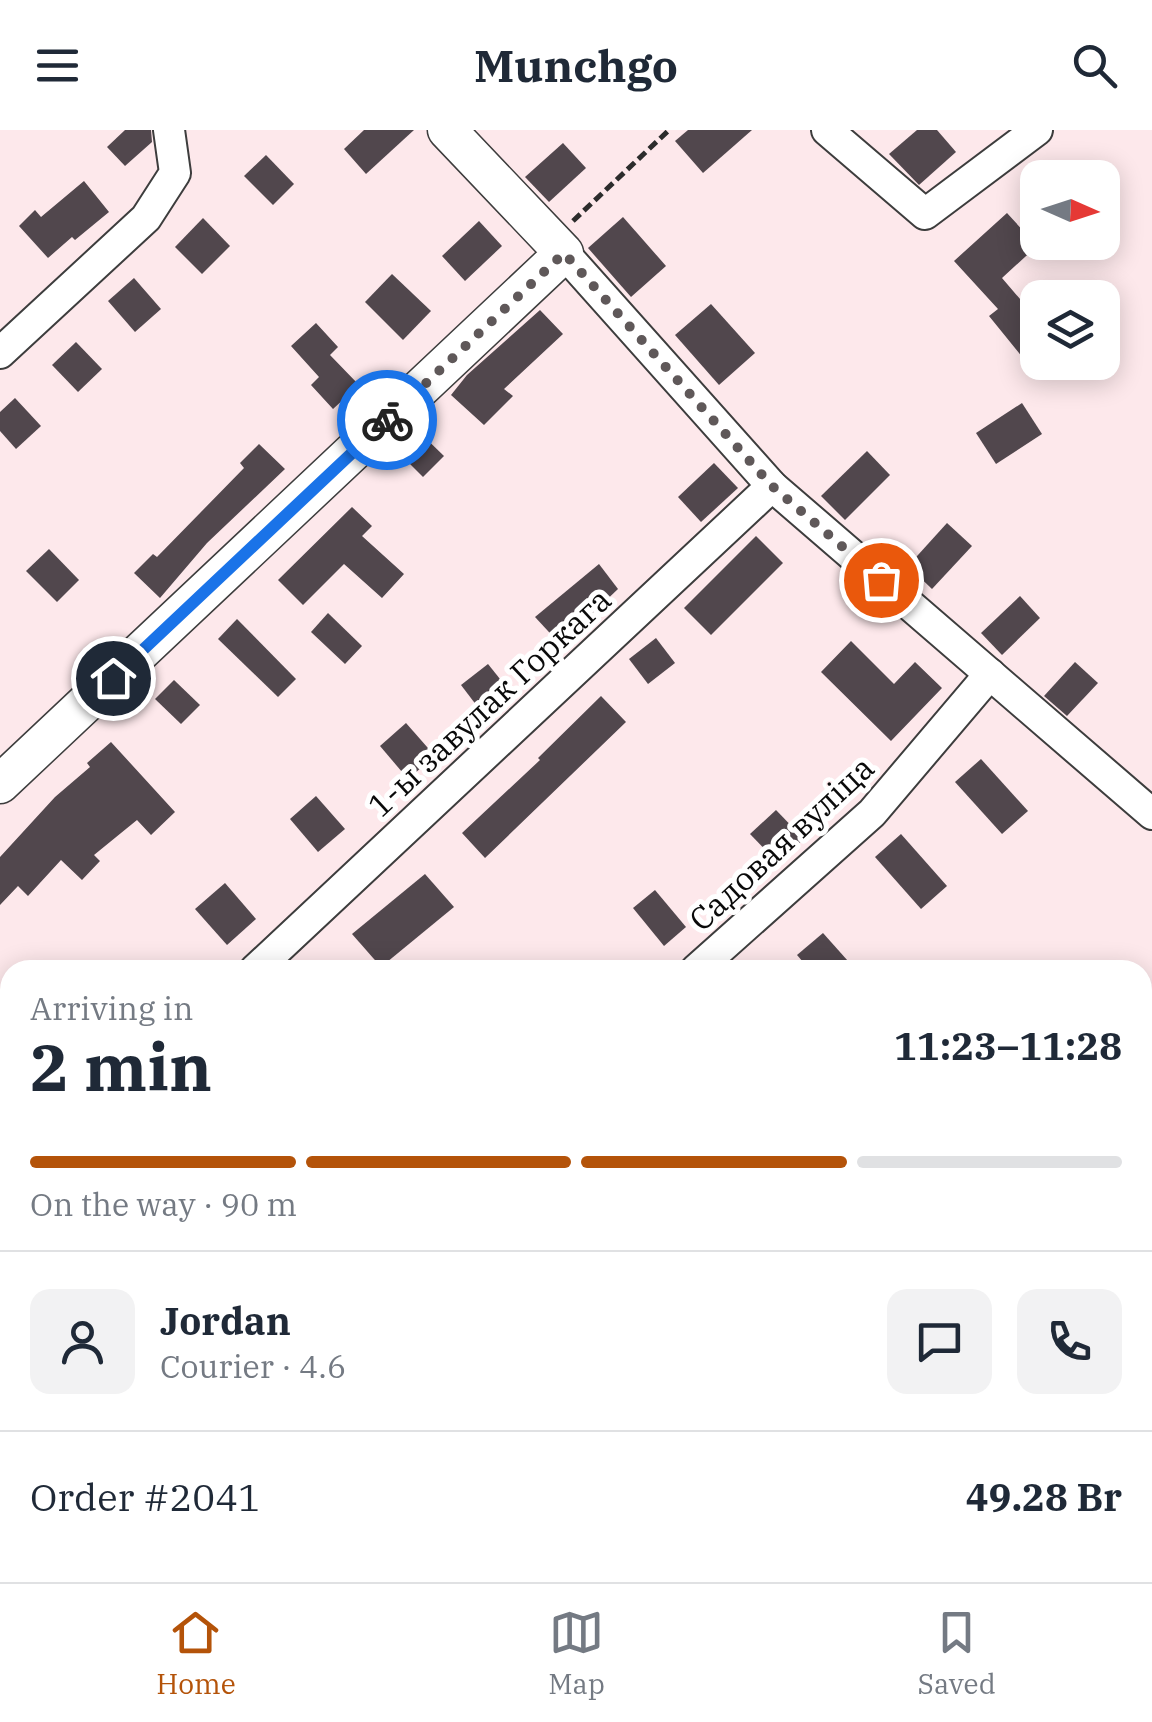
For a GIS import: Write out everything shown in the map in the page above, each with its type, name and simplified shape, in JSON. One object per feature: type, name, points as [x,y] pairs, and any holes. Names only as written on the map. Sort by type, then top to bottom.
[{"type":"street","points":[[0,353],[146,218],[175,173],[169,130]]},
{"type":"street","points":[[447,130],[558,247],[772,486],[1152,814]]},
{"type":"street","points":[[826,130],[925,214],[1037,130]]},
{"type":"street","points":[[0,784],[558,247]]},
{"type":"street","name":"1-ы завулак Горкага","points":[[266,960],[772,486]]},
{"type":"street","name":"Садовая вуліца","points":[[707,960],[872,813],[990,674]]},
{"type":"path","points":[[558,247],[669,130]]},
{"type":"building","points":[[125,130],[151,130],[152,142],[125,166],[107,147]]},
{"type":"building","points":[[364,130],[414,130],[366,174],[344,149]]},
{"type":"building","points":[[688,130],[752,130],[703,173],[675,141]]},
{"type":"building","points":[[917,130],[937,130],[956,152],[919,185],[889,154]]},
{"type":"building","points":[[563,143],[586,168],[549,202],[525,177]]},
{"type":"building","points":[[266,155],[294,184],[273,205],[244,176]]},
{"type":"building","points":[[84,181],[109,212],[48,258],[19,226],[35,210],[41,217]]},
{"type":"building","points":[[1007,213],[1020,227],[1022,260],[1002,278],[1020,299],[1020,354],[989,316],[998,309],[954,261]]},
{"type":"building","points":[[623,217],[666,266],[631,297],[588,248]]},
{"type":"building","points":[[203,218],[230,246],[202,274],[175,247]]},
{"type":"building","points":[[479,221],[502,246],[465,281],[442,256]]},
{"type":"building","points":[[392,274],[431,311],[403,340],[365,302]]},
{"type":"building","points":[[134,278],[161,309],[135,332],[108,301]]},
{"type":"building","points":[[711,304],[755,353],[719,385],[675,335]]},
{"type":"building","points":[[540,310],[563,334],[504,389],[513,396],[484,425],[451,395],[467,375]]},
{"type":"building","points":[[316,323],[338,347],[330,355],[359,385],[333,409],[311,385],[319,377],[291,346]]},
{"type":"building","points":[[76,342],[102,369],[78,392],[52,365]]},
{"type":"building","points":[[15,398],[41,426],[16,449],[0,431],[0,412]]},
{"type":"building","points":[[1022,403],[1042,434],[996,464],[976,433]]},
{"type":"building","points":[[413,426],[444,456],[423,477],[392,446]]},
{"type":"building","points":[[259,444],[285,469],[207,543],[160,598],[134,573],[153,554],[157,557],[244,468],[240,463]]},
{"type":"building","points":[[867,451],[890,475],[845,520],[821,496]]},
{"type":"building","points":[[714,463],[738,488],[701,522],[678,497]]},
{"type":"building","points":[[352,507],[372,526],[362,536],[404,574],[382,598],[344,564],[303,605],[278,580]]},
{"type":"building","points":[[947,523],[972,546],[932,589],[908,566]]},
{"type":"building","points":[[756,536],[783,563],[711,635],[684,608]]},
{"type":"building","points":[[49,549],[79,580],[57,602],[26,571]]},
{"type":"building","points":[[599,564],[618,589],[560,644],[535,617]]},
{"type":"building","points":[[1020,596],[1040,618],[1002,655],[981,633]]},
{"type":"building","points":[[328,613],[362,646],[345,664],[311,632]]},
{"type":"building","points":[[237,619],[296,679],[278,697],[218,639]]},
{"type":"building","points":[[656,638],[675,663],[648,684],[629,659]]},
{"type":"building","points":[[851,641],[894,684],[915,662],[942,688],[891,741],[821,672]]},
{"type":"building","points":[[1075,662],[1098,683],[1067,716],[1044,696]]},
{"type":"building","points":[[488,664],[508,689],[480,710],[461,685]]},
{"type":"building","points":[[174,680],[200,705],[181,724],[155,699]]},
{"type":"building","points":[[601,696],[626,722],[485,858],[462,833]]},
{"type":"building","points":[[406,723],[435,756],[408,779],[380,746]]},
{"type":"building","points":[[111,742],[175,812],[151,835],[137,820],[94,855],[100,861],[82,880],[61,860],[28,896],[18,886],[0,905],[0,857]]},
{"type":"building","points":[[981,759],[1028,811],[1002,834],[955,782]]},
{"type":"building","points":[[316,796],[345,829],[318,852],[290,819]]},
{"type":"building","points":[[776,810],[804,839],[778,863],[750,834]]},
{"type":"building","points":[[901,834],[947,886],[921,909],[875,857]]},
{"type":"building","points":[[425,874],[454,907],[390,960],[375,960],[352,934]]},
{"type":"building","points":[[225,883],[256,919],[227,945],[195,909]]},
{"type":"building","points":[[655,890],[686,927],[664,946],[633,908]]},
{"type":"building","points":[[823,933],[847,960],[801,960],[797,955]]},
{"type":"way so far","points":[[387,420],[564,253],[772,486],[881,580]]},
{"type":"route","points":[[113,678],[387,420]]}]
